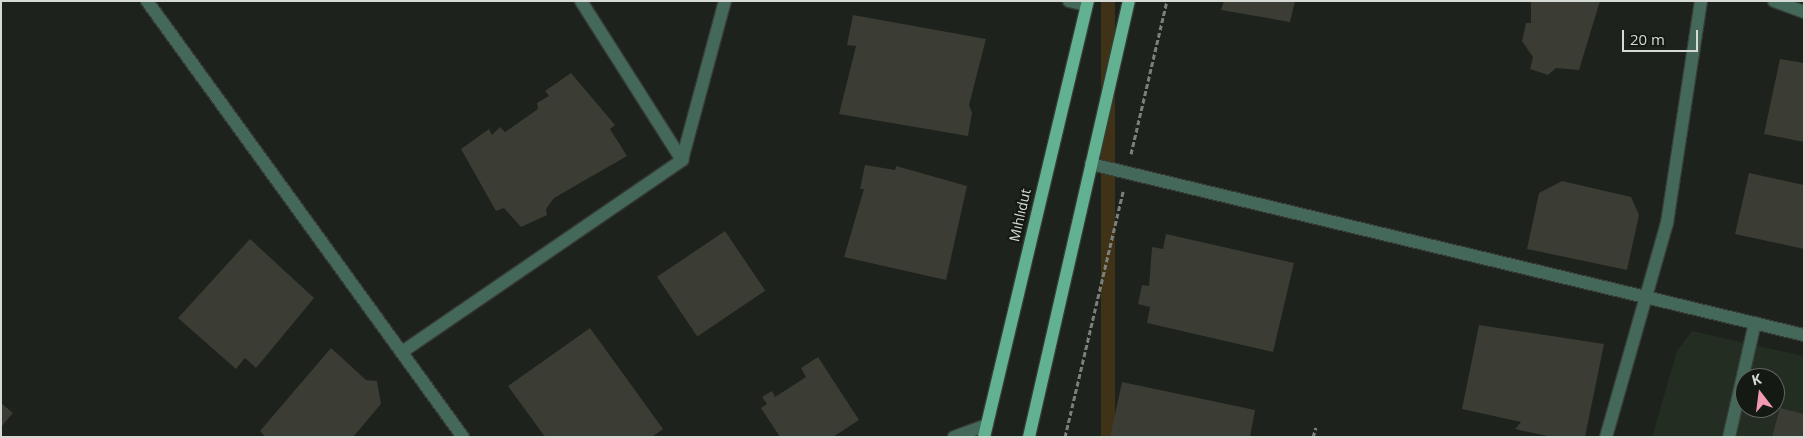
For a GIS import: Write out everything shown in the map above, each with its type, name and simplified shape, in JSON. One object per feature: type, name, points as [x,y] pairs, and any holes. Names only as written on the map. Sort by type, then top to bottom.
[{"type":"main road","points":[[1029,437],[1129,1]]},
{"type":"main road","name":"Mıhlıdut","points":[[985,431],[1087,3]]},
{"type":"street","points":[[147,1],[463,437]]},
{"type":"street","points":[[581,1],[682,160]]},
{"type":"street","points":[[402,352],[682,160],[725,1]]},
{"type":"street","points":[[1069,1],[1087,3]]},
{"type":"street","points":[[1606,437],[1648,296],[1667,223],[1700,1]]},
{"type":"street","points":[[1774,1],[1804,12]]},
{"type":"street","points":[[1091,164],[1127,171],[1804,335]]},
{"type":"street","points":[[1729,437],[1755,323]]},
{"type":"street","points":[[954,437],[985,431]]},
{"type":"path","points":[[1065,437],[1167,1]]},
{"type":"path","points":[[1313,437],[1316,427]]},
{"type":"shaded area","points":[[1101,1],[1115,1],[1115,437],[1101,437]]},
{"type":"shaded area","points":[[1692,331],[1804,356],[1804,437],[1652,437],[1677,351]]},
{"type":"building","points":[[1224,1],[1295,1],[1290,22],[1221,10]]},
{"type":"building","points":[[1531,1],[1600,1],[1579,70],[1556,68],[1548,75],[1530,69],[1533,57],[1522,41],[1526,23],[1531,23]]},
{"type":"building","points":[[853,15],[986,39],[969,105],[972,113],[968,136],[839,114],[856,46],[847,45]]},
{"type":"building","points":[[1780,59],[1804,63],[1804,142],[1764,134]]},
{"type":"building","points":[[571,73],[615,125],[610,129],[627,156],[554,198],[546,209],[547,215],[521,227],[504,208],[496,211],[461,149],[489,129],[492,135],[500,127],[505,132],[538,109],[537,103],[549,96],[545,91]]},
{"type":"building","points":[[865,165],[895,170],[896,166],[967,186],[946,280],[844,257],[864,189],[860,189]]},
{"type":"building","points":[[1749,173],[1804,185],[1804,249],[1735,234]]},
{"type":"building","points":[[1562,181],[1631,197],[1639,215],[1627,270],[1527,249],[1539,193]]},
{"type":"building","points":[[725,231],[765,291],[697,337],[657,277]]},
{"type":"building","points":[[1166,234],[1294,263],[1273,352],[1147,323],[1150,307],[1138,304],[1142,285],[1149,286],[1152,247],[1163,249]]},
{"type":"building","points":[[250,239],[314,298],[256,368],[245,358],[236,369],[178,318]]},
{"type":"building","points":[[1479,325],[1604,344],[1585,437],[1552,437],[1515,429],[1521,422],[1462,409]]},
{"type":"building","points":[[590,328],[663,429],[652,437],[545,437],[508,386]]},
{"type":"building","points":[[331,348],[366,380],[377,381],[381,404],[353,437],[265,437],[260,431]]},
{"type":"building","points":[[818,357],[859,420],[833,437],[780,437],[761,408],[767,404],[762,397],[772,391],[775,397],[806,377],[801,368]]},
{"type":"building","points":[[1122,382],[1255,410],[1250,437],[1110,437]]},
{"type":"building","points":[[1,403],[13,413],[1,427]]},
{"type":"building","points":[[1785,409],[1804,414],[1804,437],[1772,437],[1777,418],[1785,418]]}]
